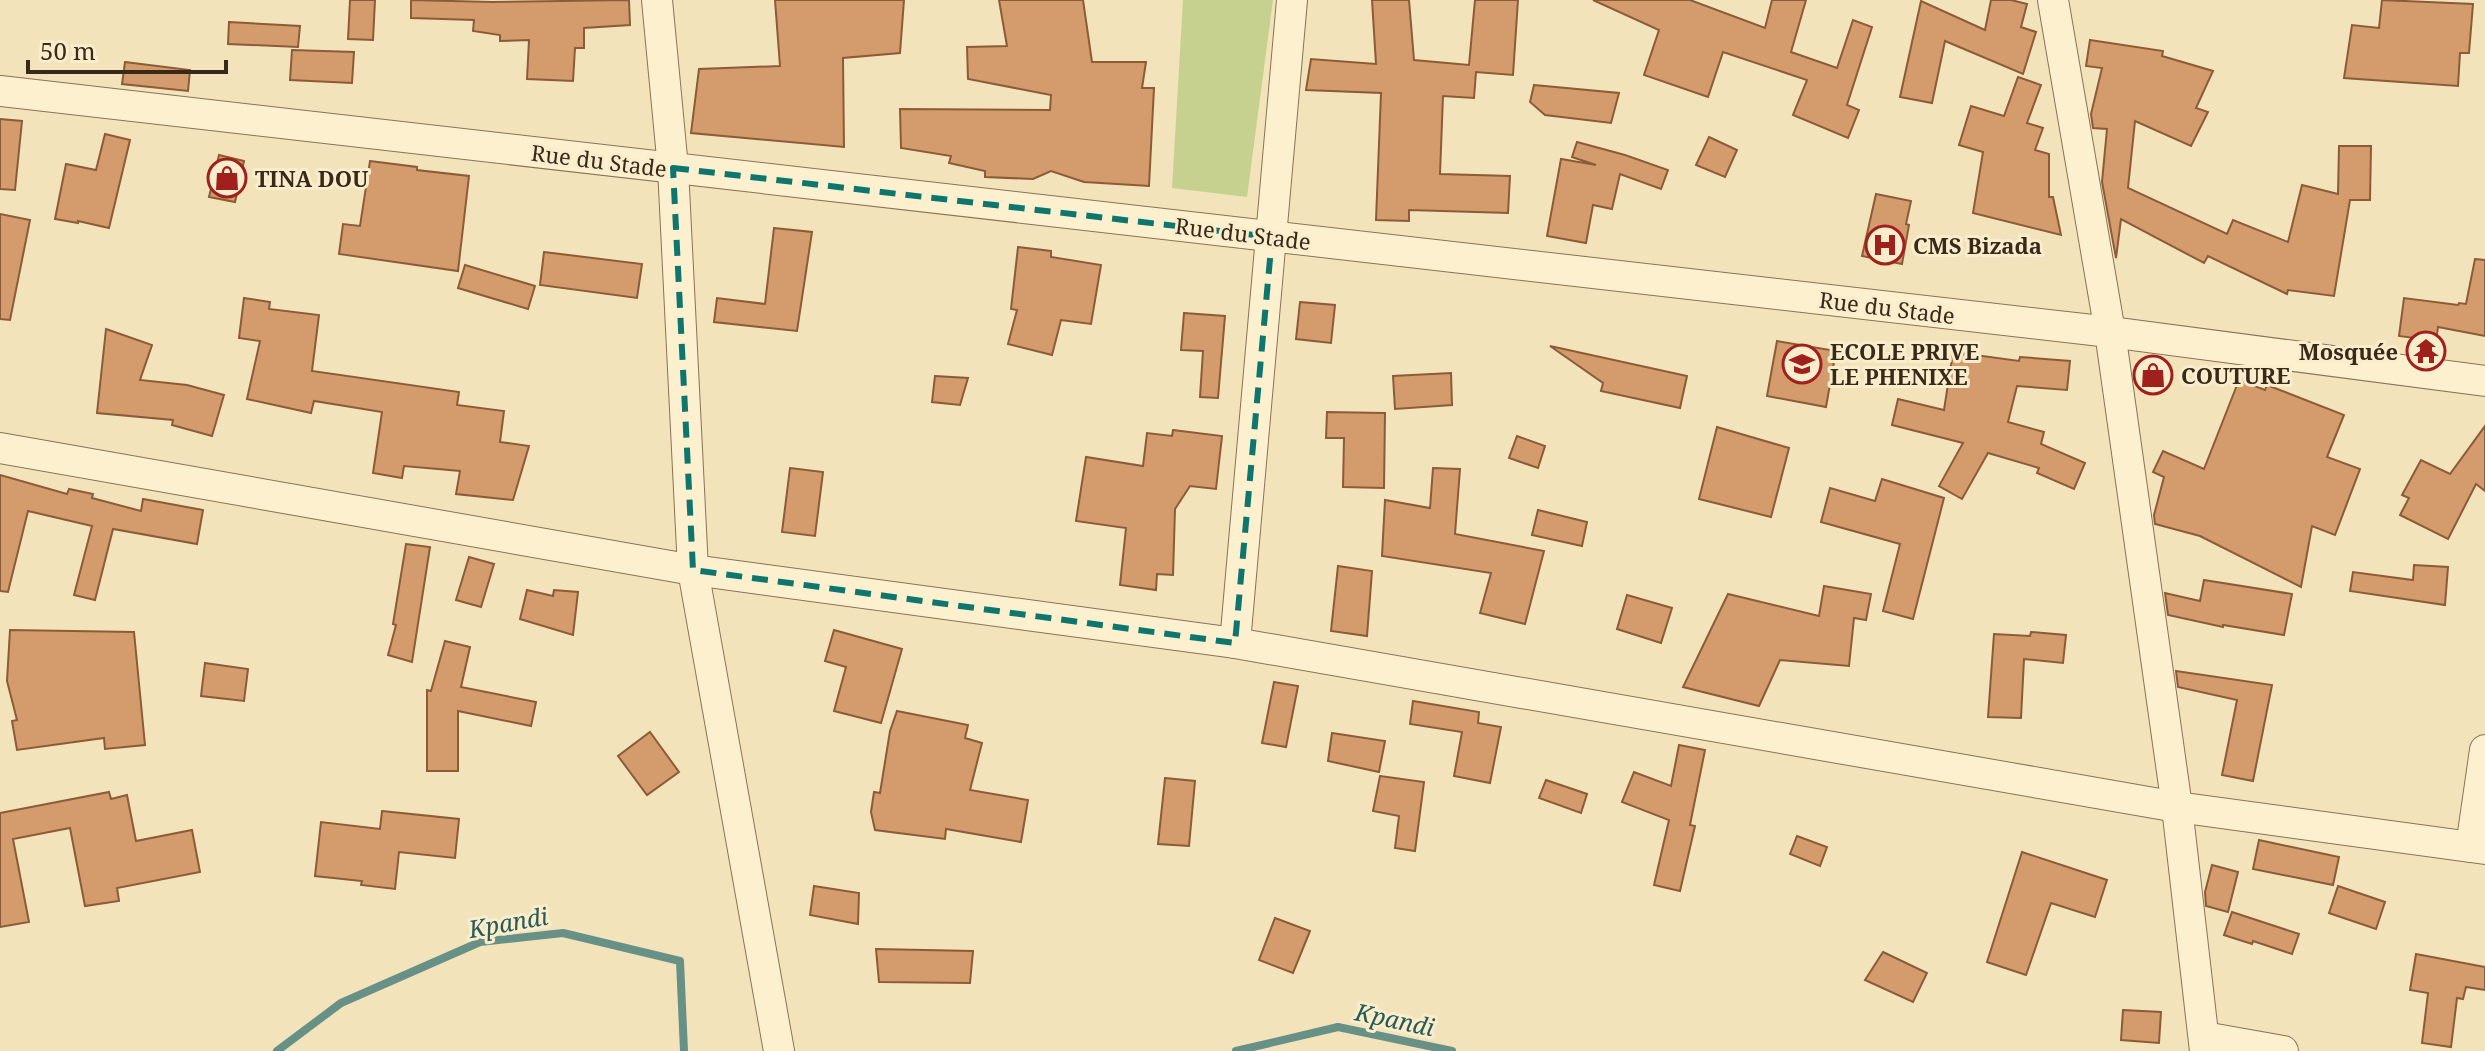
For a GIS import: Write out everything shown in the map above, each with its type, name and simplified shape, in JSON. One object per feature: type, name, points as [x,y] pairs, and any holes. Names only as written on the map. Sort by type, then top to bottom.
[{"type":"street","points":[[657,0],[673,168],[693,570],[779,1051]]},
{"type":"street","points":[[1235,643],[1292,0]]},
{"type":"street","points":[[2053,0],[2110,332],[2177,807],[2204,1044],[2283,1051]]},
{"type":"street","name":"Rue du Stade","points":[[0,91],[2110,332],[2485,381]]},
{"type":"street","points":[[0,448],[693,570],[1235,643],[2177,807],[2478,848],[2485,750]]},
{"type":"highlighted area","points":[[673,168],[1272,237],[1235,643],[693,570]]},
{"type":"green space","points":[[1183,0],[1273,0],[1247,197],[1172,188]]},
{"type":"building","points":[[350,0],[375,0],[373,40],[348,39]]},
{"type":"building","points":[[411,0],[629,0],[630,25],[584,28],[584,48],[575,48],[573,81],[527,79],[529,40],[500,41],[500,35],[473,31],[474,20],[411,18]]},
{"type":"building","points":[[775,0],[904,0],[900,53],[843,58],[844,147],[691,133],[699,69],[780,66]]},
{"type":"building","points":[[999,0],[1083,0],[1092,62],[1146,62],[1142,88],[1154,88],[1149,186],[1084,182],[1051,171],[1033,179],[985,177],[985,171],[949,163],[951,156],[901,148],[900,109],[1050,110],[1051,95],[968,79],[967,47],[1007,46]]},
{"type":"building","points":[[1372,0],[1409,0],[1414,60],[1469,65],[1475,0],[1518,0],[1513,75],[1476,72],[1474,98],[1443,96],[1440,174],[1510,176],[1508,213],[1409,210],[1409,221],[1376,220],[1381,93],[1306,90],[1311,59],[1376,64]]},
{"type":"building","points":[[1593,0],[1690,0],[1765,28],[1772,0],[1806,0],[1791,52],[1837,68],[1853,20],[1872,27],[1847,105],[1859,110],[1848,138],[1793,115],[1807,80],[1723,52],[1708,97],[1644,75],[1659,30]]},
{"type":"building","points":[[1991,0],[2027,4],[2021,27],[2036,32],[2023,74],[1945,41],[1932,103],[1900,97],[1921,1],[1985,30]]},
{"type":"building","points":[[2382,0],[2473,4],[2469,53],[2460,53],[2458,86],[2344,78],[2352,25],[2379,28]]},
{"type":"building","points":[[229,22],[300,26],[298,47],[228,44]]},
{"type":"building","points":[[2090,40],[2163,51],[2162,56],[2213,71],[2196,108],[2208,112],[2191,146],[2135,121],[2128,188],[2227,234],[2233,220],[2288,242],[2302,185],[2338,194],[2339,146],[2371,146],[2370,200],[2350,200],[2334,296],[2288,290],[2287,294],[2208,256],[2204,263],[2121,219],[2116,258],[2102,182],[2107,129],[2093,128],[2091,114],[2102,68],[2086,66]]},
{"type":"building","points":[[292,50],[354,52],[352,83],[290,80]]},
{"type":"building","points":[[125,62],[190,70],[188,91],[122,84]]},
{"type":"building","points":[[2018,77],[2041,85],[2027,123],[2043,128],[2035,150],[2049,154],[2049,197],[2053,197],[2061,235],[1973,213],[1983,152],[1959,145],[1971,106],[2004,116]]},
{"type":"building","points":[[1534,85],[1619,93],[1611,123],[1545,115],[1530,102]]},
{"type":"building","points":[[0,119],[22,121],[15,190],[0,189]]},
{"type":"building","points":[[105,134],[130,140],[109,228],[55,219],[66,164],[96,170]]},
{"type":"building","points":[[1709,137],[1737,150],[1725,177],[1696,165]]},
{"type":"building","points":[[1577,142],[1668,170],[1661,189],[1620,174],[1612,209],[1593,205],[1586,243],[1547,236],[1561,159],[1596,165],[1572,157]]},
{"type":"building","points":[[219,155],[244,161],[235,202],[209,197]]},
{"type":"building","points":[[370,161],[469,176],[458,271],[339,254],[343,224],[360,226]]},
{"type":"building","points":[[1876,194],[1911,201],[1902,264],[1862,256]]},
{"type":"building","points":[[0,214],[30,220],[10,320],[0,319]]},
{"type":"building","points":[[774,228],[812,232],[797,331],[714,322],[717,298],[765,304]]},
{"type":"building","points":[[1018,247],[1051,251],[1051,257],[1101,265],[1091,324],[1061,320],[1052,355],[1008,344],[1017,310],[1011,309]]},
{"type":"building","points":[[544,252],[642,264],[637,298],[540,285]]},
{"type":"building","points":[[2475,259],[2485,260],[2485,336],[2438,327],[2436,341],[2399,336],[2404,298],[2466,304]]},
{"type":"building","points":[[465,265],[535,286],[528,309],[458,288]]},
{"type":"building","points":[[244,298],[270,302],[269,309],[319,315],[312,371],[459,392],[457,405],[504,411],[500,442],[529,446],[513,500],[456,494],[460,471],[404,466],[402,478],[373,473],[382,412],[314,401],[311,413],[247,399],[260,341],[239,338]]},
{"type":"building","points":[[1300,302],[1335,305],[1331,343],[1296,339]]},
{"type":"building","points":[[1184,313],[1225,316],[1218,398],[1200,397],[1203,351],[1181,350]]},
{"type":"building","points":[[106,329],[152,345],[140,380],[187,385],[224,395],[212,436],[172,425],[173,420],[97,413]]},
{"type":"building","points":[[1777,341],[1836,351],[1826,407],[1767,396]]},
{"type":"building","points":[[1550,346],[1687,376],[1680,408],[1601,391],[1603,383]]},
{"type":"building","points":[[1953,352],[2019,361],[2020,357],[2070,361],[2067,390],[2017,386],[2008,422],[2044,432],[2041,444],[2085,463],[2074,489],[2037,473],[2039,468],[1988,453],[1962,499],[1939,486],[1963,443],[1892,425],[1898,399],[1944,410]]},
{"type":"building","points":[[1451,373],[1452,405],[1395,409],[1393,376]]},
{"type":"building","points":[[935,376],[968,378],[960,405],[932,402]]},
{"type":"building","points":[[2239,380],[2265,390],[2267,385],[2344,415],[2327,457],[2360,469],[2335,535],[2312,526],[2301,587],[2200,536],[2155,524],[2154,515],[2164,477],[2153,472],[2163,451],[2204,469]]},
{"type":"building","points":[[1327,412],[1385,413],[1384,488],[1343,487],[1344,438],[1326,438]]},
{"type":"building","points":[[2485,426],[2485,491],[2476,484],[2448,539],[2400,515],[2409,498],[2402,495],[2421,460],[2450,474]]},
{"type":"building","points":[[1717,427],[1789,448],[1771,517],[1699,499]]},
{"type":"building","points":[[1173,430],[1222,436],[1216,489],[1190,486],[1175,509],[1173,575],[1157,574],[1156,590],[1120,585],[1126,528],[1076,521],[1086,457],[1143,466],[1147,433],[1172,436]]},
{"type":"building","points":[[1517,436],[1545,446],[1538,468],[1509,458]]},
{"type":"building","points":[[790,468],[823,472],[815,536],[782,532]]},
{"type":"building","points":[[1433,468],[1460,469],[1455,534],[1544,551],[1525,624],[1480,613],[1491,573],[1382,556],[1385,500],[1430,508]]},
{"type":"building","points":[[0,475],[67,494],[69,489],[93,494],[92,498],[141,511],[143,499],[203,510],[197,544],[113,529],[95,600],[74,595],[92,526],[28,511],[8,592],[0,591]]},
{"type":"building","points":[[1882,479],[1944,498],[1913,619],[1883,611],[1900,544],[1821,522],[1830,488],[1875,501]]},
{"type":"building","points":[[1538,510],[1587,522],[1582,546],[1532,535]]},
{"type":"building","points":[[406,544],[430,547],[412,662],[388,655],[396,625],[393,624]]},
{"type":"building","points":[[469,557],[494,564],[481,607],[456,600]]},
{"type":"building","points":[[2414,565],[2448,567],[2445,605],[2350,591],[2353,572],[2413,580]]},
{"type":"building","points":[[1338,566],[1372,571],[1367,636],[1331,631]]},
{"type":"building","points":[[2204,580],[2292,594],[2284,635],[2223,627],[2168,615],[2165,593],[2200,601]]},
{"type":"building","points":[[1824,586],[1871,594],[1866,620],[1854,618],[1849,666],[1780,660],[1759,706],[1683,687],[1728,594],[1819,616]]},
{"type":"building","points":[[527,590],[553,596],[554,590],[578,592],[573,635],[520,619]]},
{"type":"building","points":[[1627,595],[1672,608],[1661,643],[1617,629]]},
{"type":"building","points":[[10,630],[134,632],[145,745],[105,749],[104,738],[17,750],[12,721],[17,720],[7,681]]},
{"type":"building","points":[[834,630],[902,649],[881,723],[834,711],[846,667],[825,661]]},
{"type":"building","points":[[2031,632],[2066,635],[2063,663],[2024,659],[2021,718],[1988,717],[1994,634],[2030,636]]},
{"type":"building","points":[[445,641],[470,647],[461,687],[536,702],[531,726],[458,711],[458,771],[427,771],[427,690],[431,691]]},
{"type":"building","points":[[205,663],[248,669],[244,701],[201,696]]},
{"type":"building","points":[[2176,671],[2272,685],[2253,781],[2222,775],[2237,700],[2178,687]]},
{"type":"building","points":[[1274,682],[1298,686],[1286,747],[1262,743]]},
{"type":"building","points":[[1413,701],[1479,712],[1478,723],[1501,727],[1490,783],[1454,776],[1462,732],[1410,724]]},
{"type":"building","points":[[897,711],[968,725],[965,738],[982,743],[970,790],[1028,800],[1021,842],[946,829],[945,839],[875,830],[871,812],[874,792],[880,793],[890,731]]},
{"type":"building","points":[[650,732],[679,772],[647,795],[618,756]]},
{"type":"building","points":[[1332,733],[1385,741],[1379,772],[1328,761]]},
{"type":"building","points":[[1679,745],[1705,750],[1690,825],[1695,826],[1680,891],[1654,885],[1669,820],[1622,802],[1634,772],[1671,786]]},
{"type":"building","points":[[1380,776],[1424,782],[1415,851],[1395,848],[1399,816],[1373,811]]},
{"type":"building","points":[[1165,778],[1195,781],[1189,846],[1158,844]]},
{"type":"building","points":[[1546,780],[1587,794],[1581,813],[1539,798]]},
{"type":"building","points":[[109,792],[111,799],[127,795],[136,841],[192,830],[200,872],[117,888],[119,901],[85,906],[70,828],[13,839],[29,922],[0,927],[0,813]]},
{"type":"building","points":[[382,811],[459,819],[455,858],[399,852],[395,889],[361,885],[362,881],[315,876],[321,822],[380,829]]},
{"type":"building","points":[[1797,836],[1827,847],[1820,866],[1790,854]]},
{"type":"building","points":[[2259,840],[2339,857],[2333,885],[2253,869]]},
{"type":"building","points":[[2022,852],[2107,880],[2095,917],[2051,903],[2026,975],[1987,962]]},
{"type":"building","points":[[2212,865],[2238,872],[2228,912],[2206,906],[2205,892]]},
{"type":"building","points":[[814,886],[859,893],[858,924],[810,915]]},
{"type":"building","points":[[2338,886],[2385,902],[2376,929],[2329,913]]},
{"type":"building","points":[[2232,912],[2299,934],[2292,954],[2224,935]]},
{"type":"building","points":[[1275,918],[1310,931],[1293,973],[1259,960]]},
{"type":"building","points":[[876,949],[973,951],[970,983],[879,982]]},
{"type":"building","points":[[1883,952],[1927,973],[1913,1002],[1865,980]]},
{"type":"building","points":[[2416,954],[2485,967],[2485,990],[2466,987],[2463,999],[2457,998],[2451,1047],[2422,1043],[2428,993],[2410,990]]},
{"type":"building","points":[[2123,1010],[2161,1012],[2159,1043],[2121,1040]]},
{"type":"waterway","name":"Kpandi","points":[[277,1051],[341,1003],[480,942],[563,933],[680,961],[684,1051]]},
{"type":"waterway","name":"Kpandi","points":[[1236,1051],[1338,1027],[1452,1051]]},
{"type":"place","name":"TINA DOU","points":[[227,178]]},
{"type":"place","name":"CMS Bizada","points":[[1885,245]]},
{"type":"place","name":"Mosquée","points":[[2426,351]]},
{"type":"place","name":"ECOLE PRIVE LE PHENIXE","points":[[1802,364]]},
{"type":"place","name":"COUTURE","points":[[2153,375]]}]
